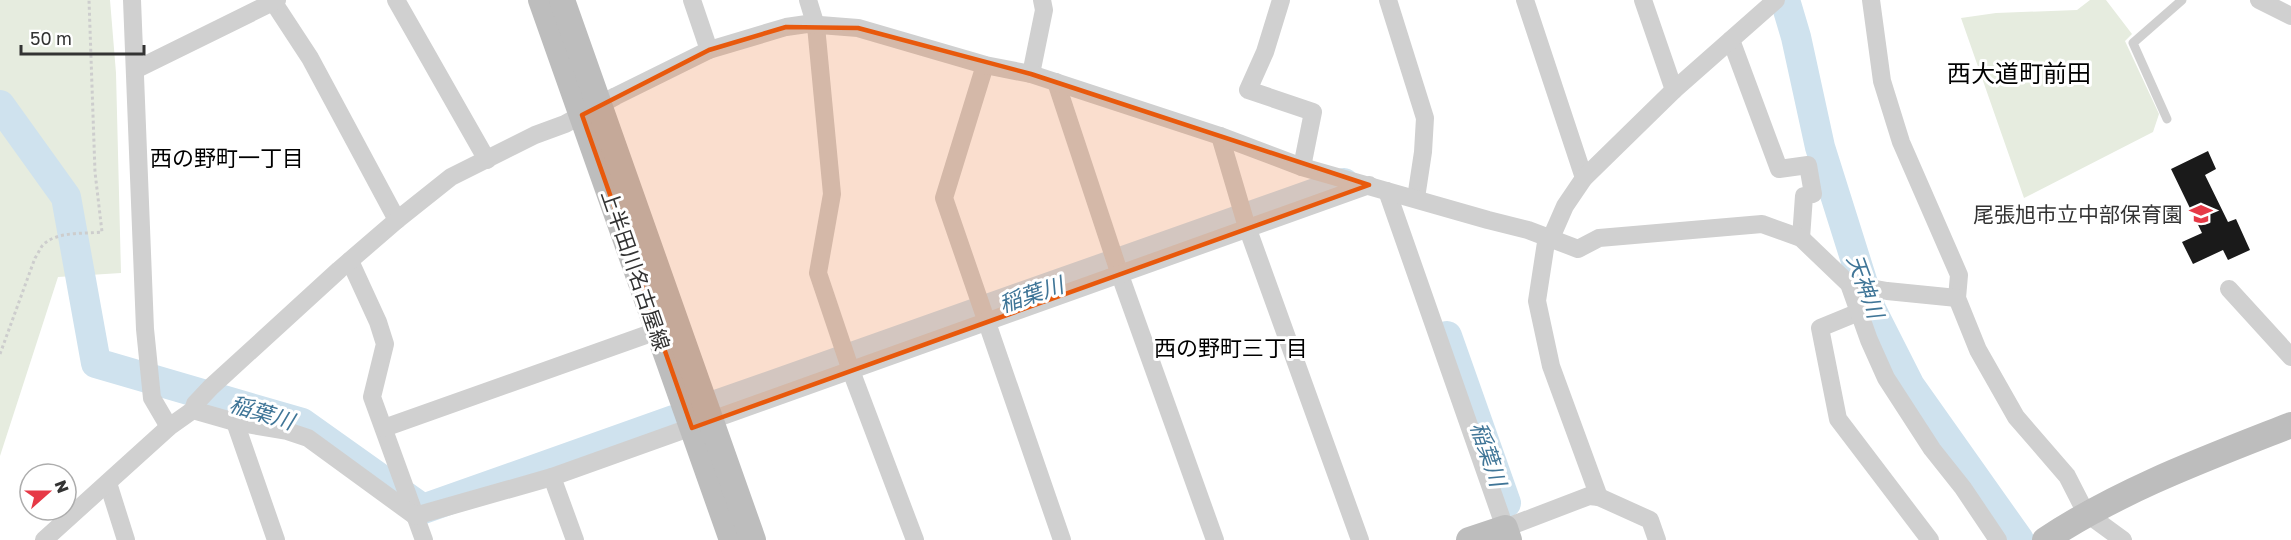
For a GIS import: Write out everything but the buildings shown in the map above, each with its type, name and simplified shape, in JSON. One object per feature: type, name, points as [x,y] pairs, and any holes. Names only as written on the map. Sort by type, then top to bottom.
[{"type":"main road","name":"上半田川名古屋線","points":[[541,0],[660,277],[732,540]]},
{"type":"main road","name":"上半田川名古屋線","points":[[562,0],[590,111],[657,331],[753,540]]},
{"type":"main road","points":[[2045,540],[2086,513],[2135,489],[2291,425]]},
{"type":"main road","points":[[1469,540],[1507,534]]},
{"type":"street","points":[[132,0],[148,368],[152,398],[169,427]]},
{"type":"street","points":[[396,0],[487,160]]},
{"type":"street","points":[[692,0],[709,51]]},
{"type":"street","points":[[808,0],[816,26],[832,194],[818,273],[848,363],[915,540]]},
{"type":"street","points":[[1031,74],[1044,10],[1042,0]]},
{"type":"street","points":[[1281,0],[1265,52],[1248,90],[1313,112],[1302,166]]},
{"type":"street","points":[[1388,0],[1425,118],[1423,152],[1416,198]]},
{"type":"street","points":[[1525,0],[1584,178]]},
{"type":"street","points":[[1642,0],[1674,90]]},
{"type":"street","points":[[1599,497],[1551,366],[1537,300],[1549,237],[1565,206],[1584,178],[1674,90],[1776,0]]},
{"type":"street","points":[[1871,0],[1882,81],[1901,142],[1959,275],[1957,298],[1978,350],[2016,417],[2067,476],[2086,513],[2123,540]]},
{"type":"street","points":[[2259,0],[2291,16]]},
{"type":"street","points":[[135,70],[274,1],[310,57],[397,220]]},
{"type":"street","points":[[44,540],[194,407],[211,387],[350,261],[451,177],[709,51],[786,27],[807,24],[858,28],[985,65],[1031,74],[1220,136],[1302,166],[1549,237],[1578,249],[1599,238],[1762,224],[1801,238],[1850,284],[1886,378],[1932,449],[1963,488],[1998,540]]},
{"type":"street","points":[[1731,40],[1779,169],[1808,165],[1813,194],[1803,196],[1801,238]]},
{"type":"street","points":[[985,65],[944,198],[1062,540]]},
{"type":"street","points":[[1056,82],[1113,254],[1215,540]]},
{"type":"street","points":[[1220,136],[1246,221],[1360,540]]},
{"type":"street","points":[[194,407],[235,422],[287,431],[308,438],[414,512],[552,477],[701,425],[848,363],[984,314],[1120,274],[1246,221],[1369,186]]},
{"type":"street","points":[[1387,190],[1507,534],[1590,496],[1599,497],[1650,520],[1657,540]]},
{"type":"street","points":[[350,261],[378,322],[385,344],[372,397],[424,540]]},
{"type":"street","points":[[1850,284],[1887,291],[1957,298]]},
{"type":"street","points":[[2229,289],[2291,357]]},
{"type":"street","points":[[1859,312],[1820,328],[1839,419],[1930,540]]},
{"type":"street","points":[[384,428],[657,331]]},
{"type":"street","points":[[235,422],[276,540]]},
{"type":"street","points":[[552,477],[574,540]]},
{"type":"street","points":[[108,483],[126,540]]},
{"type":"lane","points":[[2167,119],[2133,43],[2182,0]]},
{"type":"path","points":[[0,354],[35,258],[44,244],[63,236],[102,232],[95,172],[89,0]]},
{"type":"highlighted area","points":[[786,27],[858,28],[1031,74],[1369,185],[692,428],[582,115],[709,50]]},
{"type":"shaded area","points":[[0,0],[110,0],[116,73],[121,273],[58,277],[0,456]]},
{"type":"shaded area","points":[[2090,0],[2106,0],[2132,34],[2125,41],[2159,114],[2153,132],[2024,198],[1961,18],[1996,13],[2077,10]]},
{"type":"waterway","name":"天神川","points":[[1785,0],[1796,37],[1820,147],[1871,309],[1910,386],[2019,540]]},
{"type":"waterway","name":"稲葉川","points":[[0,105],[66,197],[96,363],[302,423],[423,509],[674,420]]},
{"type":"waterway","name":"稲葉川","points":[[719,404],[1344,183]]},
{"type":"waterway","name":"稲葉川","points":[[1447,336],[1506,503]]},
{"type":"place","name":"尾張旭市立中部保育園","points":[[2201,214]]},
{"type":"district","name":"西大道町前田","points":[[2019,72]]},
{"type":"district","name":"西の野町一丁目","points":[[227,157]]},
{"type":"district","name":"西の野町三丁目","points":[[1231,347]]}]
